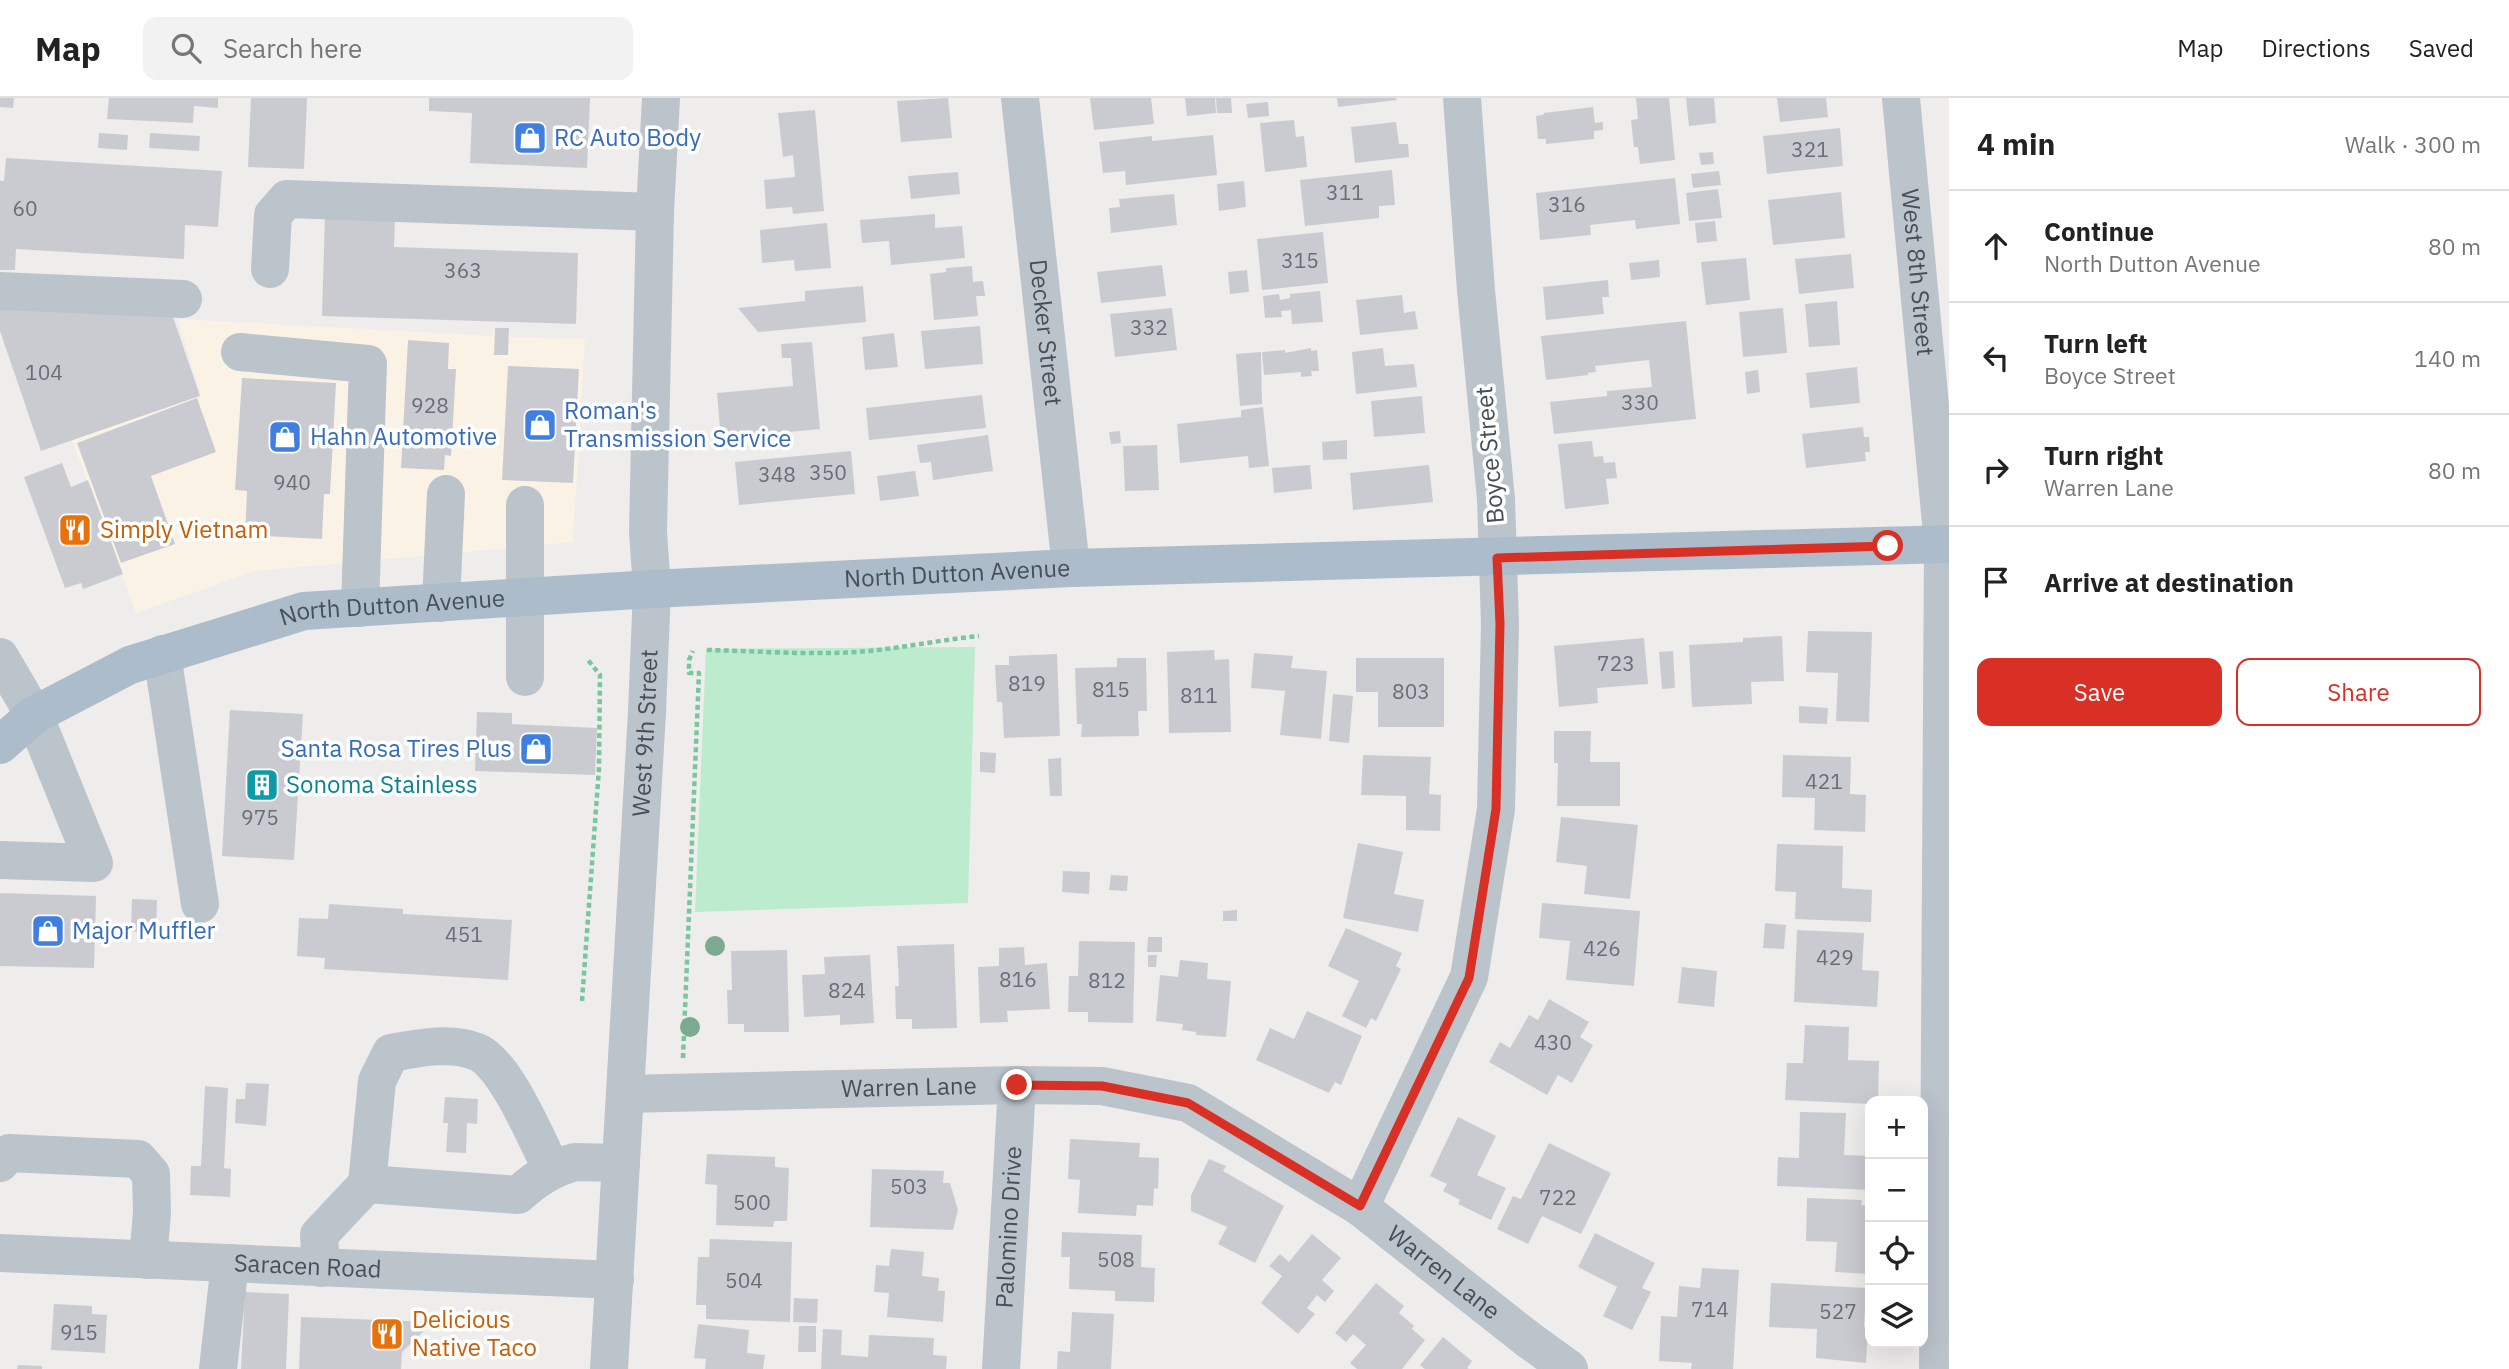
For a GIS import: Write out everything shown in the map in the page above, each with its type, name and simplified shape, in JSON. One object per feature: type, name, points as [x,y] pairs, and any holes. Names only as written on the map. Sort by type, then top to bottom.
[{"type":"main road","name":"North Dutton Avenue","points":[[0,745],[34,715],[130,665],[304,611],[652,589],[1071,568],[1946,544]]},
{"type":"street","name":"West 9th Street","points":[[609,1369],[648,712],[652,589],[649,532],[655,212],[661,98]]},
{"type":"street","name":"Decker Street","points":[[1020,98],[1071,568]]},
{"type":"street","name":"Boyce Street","points":[[1360,1206],[1469,978],[1496,809],[1500,624],[1496,499],[1476,290],[1462,98]]},
{"type":"street","name":"West 8th Street","points":[[1901,98],[1946,544],[1938,1369]]},
{"type":"street","points":[[270,270],[273,215],[287,199],[655,212]]},
{"type":"street","points":[[0,291],[183,299]]},
{"type":"street","points":[[240,352],[368,364],[360,608]]},
{"type":"street","points":[[441,603],[446,494]]},
{"type":"street","points":[[525,505],[525,677]]},
{"type":"street","points":[[162,654],[200,904]]},
{"type":"street","points":[[0,657],[34,715],[94,863],[0,860]]},
{"type":"street","points":[[321,1268],[319,1235],[367,1184],[377,1081],[391,1053],[450,1047],[479,1053],[502,1072],[552,1170]]},
{"type":"street","name":"Warren Lane","points":[[625,1094],[1017,1085],[1102,1086],[1188,1103],[1360,1206],[1528,1340],[1569,1369]]},
{"type":"street","name":"Palomino Drive","points":[[1001,1369],[1017,1085]]},
{"type":"street","points":[[0,1163],[9,1153],[138,1159],[151,1174],[152,1212],[148,1260]]},
{"type":"street","points":[[367,1184],[518,1195],[538,1177],[575,1162],[621,1163]]},
{"type":"street","name":"Saracen Road","points":[[0,1253],[615,1280]]},
{"type":"street","points":[[218,1369],[230,1264]]},
{"type":"path","points":[[706,650],[853,652],[979,636]]},
{"type":"path","points":[[682,1062],[699,673],[689,673],[693,651]]},
{"type":"path","points":[[582,1001],[599,768],[600,675],[588,660]]},
{"type":"shaded area","points":[[178,319],[492,336],[493,328],[509,328],[511,337],[585,339],[573,542],[255,571],[136,613],[72,440],[200,392]]},
{"type":"green space","points":[[975,647],[968,903],[695,912],[706,649]]},
{"type":"building","points":[[0,98],[14,98],[13,108],[0,107]]},
{"type":"building","points":[[109,98],[218,98],[218,108],[194,106],[193,123],[107,119]]},
{"type":"building","points":[[251,98],[307,98],[304,169],[248,167]]},
{"type":"building","name":"RC Auto Body","points":[[429,98],[590,98],[587,168],[470,163],[472,113],[429,111]]},
{"type":"building","points":[[948,98],[952,138],[901,142],[897,101]]},
{"type":"building","points":[[1090,98],[1151,98],[1154,124],[1094,130]]},
{"type":"building","points":[[1185,98],[1215,98],[1216,113],[1187,116]]},
{"type":"building","points":[[1216,98],[1231,98],[1232,113],[1217,113]]},
{"type":"building","points":[[1337,98],[1396,98],[1397,100],[1338,107]]},
{"type":"building","points":[[1636,98],[1669,98],[1675,160],[1640,164],[1638,147],[1634,147],[1631,120],[1638,119]]},
{"type":"building","points":[[1686,98],[1714,98],[1716,123],[1689,126]]},
{"type":"building","points":[[1777,98],[1826,98],[1828,117],[1780,122]]},
{"type":"building","points":[[1268,102],[1269,116],[1248,118],[1246,104]]},
{"type":"building","points":[[1593,107],[1595,123],[1603,122],[1603,130],[1594,131],[1594,139],[1546,144],[1546,139],[1538,139],[1536,116]]},
{"type":"building","points":[[815,110],[824,211],[793,214],[792,207],[766,209],[764,180],[795,177],[793,155],[783,157],[778,113]]},
{"type":"building","points":[[1294,120],[1296,137],[1304,136],[1307,167],[1265,172],[1260,123]]},
{"type":"building","points":[[1396,122],[1399,144],[1408,144],[1409,157],[1355,163],[1351,127]]},
{"type":"building","points":[[1840,128],[1843,166],[1767,174],[1763,136]]},
{"type":"building","points":[[99,133],[128,135],[127,150],[98,148]]},
{"type":"building","points":[[150,133],[200,136],[199,151],[149,148]]},
{"type":"building","points":[[1213,135],[1217,175],[1126,185],[1125,171],[1103,173],[1099,142],[1152,136],[1152,141]]},
{"type":"building","points":[[1713,152],[1714,164],[1701,165],[1699,153]]},
{"type":"building","points":[[6,158],[222,171],[218,227],[185,225],[184,259],[16,249],[15,270],[0,270],[0,181],[4,181]]},
{"type":"building","points":[[1392,170],[1395,205],[1379,206],[1379,218],[1305,226],[1300,180]]},
{"type":"building","points":[[1719,171],[1721,185],[1693,188],[1691,174]]},
{"type":"building","points":[[958,172],[960,194],[911,199],[908,176]]},
{"type":"building","points":[[1675,178],[1680,224],[1636,229],[1635,220],[1590,225],[1591,235],[1540,240],[1536,193]]},
{"type":"building","points":[[1244,181],[1246,207],[1219,211],[1217,184]]},
{"type":"building","points":[[1718,189],[1722,218],[1689,221],[1686,193]]},
{"type":"building","points":[[1841,192],[1845,238],[1773,245],[1768,200]]},
{"type":"building","points":[[1174,194],[1177,225],[1111,233],[1109,208],[1120,207],[1119,199]]},
{"type":"building","points":[[935,214],[935,228],[962,226],[965,258],[891,265],[889,241],[862,243],[860,220]]},
{"type":"building","points":[[325,215],[395,218],[394,247],[578,253],[576,324],[322,316]]},
{"type":"building","points":[[1715,221],[1717,241],[1697,243],[1695,223]]},
{"type":"building","points":[[827,223],[831,268],[795,271],[794,260],[762,263],[760,230]]},
{"type":"building","points":[[1323,232],[1328,283],[1262,290],[1257,239]]},
{"type":"building","points":[[1851,254],[1854,288],[1799,294],[1795,259]]},
{"type":"building","points":[[1746,258],[1750,300],[1706,305],[1701,262]]},
{"type":"building","points":[[1659,260],[1660,277],[1631,280],[1629,263]]},
{"type":"building","points":[[1162,265],[1166,296],[1101,303],[1097,272]]},
{"type":"building","points":[[972,266],[973,282],[983,281],[985,296],[976,296],[978,316],[934,320],[930,274],[946,272],[946,268]]},
{"type":"building","points":[[1247,270],[1249,292],[1230,294],[1228,272]]},
{"type":"building","points":[[1608,280],[1609,297],[1602,297],[1604,314],[1546,320],[1543,287]]},
{"type":"building","points":[[863,286],[866,322],[758,332],[738,308],[805,301],[805,291]]},
{"type":"building","points":[[1320,291],[1323,322],[1292,324],[1291,310],[1281,311],[1282,317],[1265,318],[1263,296],[1279,294],[1280,300],[1290,298],[1290,294]]},
{"type":"building","points":[[1402,295],[1404,313],[1415,311],[1418,329],[1360,335],[1356,300]]},
{"type":"building","points":[[1837,301],[1840,345],[1809,347],[1805,304]]},
{"type":"building","points":[[0,305],[172,314],[200,396],[41,451],[0,331]]},
{"type":"building","points":[[1172,308],[1177,350],[1115,357],[1110,314]]},
{"type":"building","points":[[1783,308],[1787,353],[1743,357],[1739,312]]},
{"type":"building","points":[[1686,321],[1696,419],[1554,434],[1550,402],[1607,396],[1607,391],[1652,387],[1649,360],[1595,366],[1596,372],[1588,375],[1546,380],[1541,336]]},
{"type":"building","points":[[980,326],[983,364],[925,369],[921,331]]},
{"type":"building","points":[[495,328],[509,328],[508,355],[494,355]]},
{"type":"building","points":[[894,333],[898,367],[865,370],[862,337]]},
{"type":"building","points":[[408,340],[449,343],[448,369],[456,369],[451,456],[445,455],[444,470],[401,468]]},
{"type":"building","points":[[812,342],[820,429],[768,434],[769,446],[752,447],[751,438],[721,440],[717,393],[793,386],[791,358],[782,358],[781,344]]},
{"type":"building","points":[[1311,348],[1311,351],[1317,350],[1319,371],[1311,371],[1312,376],[1301,377],[1301,372],[1264,375],[1262,352],[1285,350],[1285,353]]},
{"type":"building","points":[[1383,348],[1385,366],[1414,364],[1417,387],[1356,394],[1352,352]]},
{"type":"building","points":[[1261,352],[1262,404],[1240,406],[1236,354]]},
{"type":"building","name":"Roman's Transmission Service","points":[[508,366],[579,369],[573,483],[502,480]]},
{"type":"building","points":[[1857,367],[1860,403],[1810,408],[1806,373]]},
{"type":"building","points":[[1758,370],[1760,392],[1747,394],[1745,372]]},
{"type":"building","name":"Hahn Automotive","points":[[242,378],[336,383],[330,494],[324,494],[322,539],[245,535],[247,491],[235,490]]},
{"type":"building","points":[[982,395],[986,428],[869,440],[866,408]]},
{"type":"building","points":[[1422,396],[1425,433],[1374,437],[1371,401]]},
{"type":"building","points":[[197,398],[216,452],[151,476],[175,544],[121,563],[77,443]]},
{"type":"building","points":[[1263,407],[1269,466],[1249,468],[1248,456],[1180,463],[1177,424],[1241,417],[1241,410]]},
{"type":"building","points":[[1863,427],[1864,437],[1869,437],[1870,452],[1865,452],[1866,461],[1806,468],[1802,434]]},
{"type":"building","points":[[1120,431],[1121,443],[1111,444],[1109,432]]},
{"type":"building","points":[[988,435],[993,471],[933,480],[931,462],[920,463],[917,445]]},
{"type":"building","points":[[1347,440],[1347,459],[1323,460],[1322,442]]},
{"type":"building","points":[[1592,441],[1594,457],[1603,456],[1604,463],[1615,462],[1617,478],[1606,479],[1609,504],[1565,509],[1558,444]]},
{"type":"building","points":[[1157,445],[1159,490],[1125,491],[1123,446]]},
{"type":"building","points":[[851,451],[855,494],[739,505],[735,462]]},
{"type":"building","name":"Simply Vietnam","points":[[62,463],[71,487],[88,480],[123,574],[83,589],[81,583],[65,588],[24,477]]},
{"type":"building","points":[[1310,465],[1312,489],[1274,493],[1272,468]]},
{"type":"building","points":[[1429,465],[1433,502],[1353,510],[1350,473]]},
{"type":"building","points":[[915,471],[919,496],[880,501],[877,476]]},
{"type":"building","points":[[1808,631],[1872,632],[1869,722],[1836,721],[1838,673],[1806,672]]},
{"type":"building","points":[[1782,636],[1784,681],[1751,682],[1752,704],[1692,707],[1689,645],[1743,642],[1743,638]]},
{"type":"building","points":[[1644,638],[1648,684],[1597,688],[1598,703],[1559,707],[1554,646]]},
{"type":"building","points":[[1214,650],[1215,660],[1229,659],[1231,732],[1169,733],[1167,652]]},
{"type":"building","points":[[1673,651],[1675,688],[1662,689],[1659,652]]},
{"type":"building","points":[[1254,653],[1293,656],[1291,668],[1327,671],[1321,739],[1280,735],[1285,691],[1251,688]]},
{"type":"building","points":[[1057,654],[1060,736],[1004,738],[1002,702],[997,702],[995,665],[1009,665],[1009,656]]},
{"type":"building","points":[[1117,658],[1146,658],[1147,711],[1138,711],[1139,736],[1081,737],[1082,724],[1077,724],[1075,668],[1117,667]]},
{"type":"building","points":[[1356,658],[1444,658],[1444,727],[1378,727],[1378,692],[1356,692]]},
{"type":"building","points":[[1333,694],[1353,696],[1349,743],[1329,741]]},
{"type":"building","points":[[1799,706],[1828,708],[1827,724],[1799,723]]},
{"type":"building","name":"Sonoma Stainless","points":[[230,710],[303,714],[294,860],[222,856]]},
{"type":"building","name":"Santa Rosa Tires Plus","points":[[477,712],[512,713],[512,724],[597,728],[595,775],[475,771]]},
{"type":"building","points":[[1554,731],[1591,731],[1590,762],[1620,762],[1620,806],[1557,806],[1558,763],[1554,763]]},
{"type":"building","points":[[980,752],[996,753],[995,773],[980,772]]},
{"type":"building","points":[[1363,755],[1431,757],[1429,794],[1441,795],[1440,831],[1406,830],[1406,796],[1361,795]]},
{"type":"building","points":[[1783,755],[1851,757],[1850,794],[1866,795],[1865,832],[1814,830],[1815,798],[1782,797]]},
{"type":"building","points":[[1061,758],[1062,796],[1050,796],[1048,759]]},
{"type":"building","points":[[1561,817],[1638,825],[1630,899],[1584,894],[1587,866],[1556,862]]},
{"type":"building","points":[[1358,843],[1403,852],[1394,894],[1424,900],[1418,932],[1343,918]]},
{"type":"building","points":[[1777,844],[1843,846],[1842,888],[1872,890],[1871,922],[1795,919],[1796,892],[1775,891]]},
{"type":"building","points":[[1063,871],[1090,872],[1089,894],[1062,892]]},
{"type":"building","points":[[1111,875],[1128,876],[1127,891],[1109,890]]},
{"type":"building","name":"Major Muffler","points":[[0,893],[96,896],[94,968],[0,966]]},
{"type":"building","points":[[132,899],[157,900],[156,932],[131,932]]},
{"type":"building","points":[[1542,903],[1640,911],[1634,986],[1566,980],[1570,941],[1539,938]]},
{"type":"building","points":[[329,904],[403,909],[403,914],[512,920],[508,980],[324,969],[325,958],[297,956],[299,918],[328,919]]},
{"type":"building","points":[[1237,910],[1237,921],[1223,921],[1223,911]]},
{"type":"building","points":[[1765,923],[1786,925],[1784,949],[1763,948]]},
{"type":"building","points":[[1346,928],[1402,953],[1396,966],[1401,969],[1376,1021],[1371,1018],[1366,1028],[1342,1016],[1359,981],[1328,966]]},
{"type":"building","points":[[1797,930],[1864,933],[1862,970],[1879,971],[1877,1007],[1794,1002]]},
{"type":"building","points":[[1148,937],[1162,937],[1162,952],[1147,952]]},
{"type":"building","points":[[1079,941],[1135,942],[1133,1023],[1088,1022],[1088,1012],[1068,1012],[1069,976],[1078,976]]},
{"type":"building","points":[[954,944],[957,1028],[912,1029],[912,1019],[896,1019],[895,986],[899,986],[897,946]]},
{"type":"building","points":[[1024,947],[1025,965],[1047,963],[1050,1009],[1007,1011],[1008,1022],[980,1023],[978,967],[999,966],[999,948]]},
{"type":"building","points":[[787,950],[789,1032],[744,1032],[744,1024],[728,1024],[727,990],[732,990],[731,951]]},
{"type":"building","points":[[870,955],[874,1023],[840,1025],[840,1015],[804,1017],[802,975],[825,974],[824,957]]},
{"type":"building","points":[[1148,955],[1157,955],[1156,967],[1148,967]]},
{"type":"building","points":[[1180,960],[1208,963],[1207,979],[1231,981],[1226,1037],[1196,1035],[1196,1032],[1182,1030],[1183,1024],[1156,1021],[1160,975],[1178,977]]},
{"type":"building","points":[[1682,967],[1717,971],[1714,1007],[1678,1003]]},
{"type":"building","points":[[1549,999],[1589,1022],[1580,1037],[1593,1045],[1572,1083],[1558,1075],[1547,1095],[1489,1062],[1500,1042],[1510,1048],[1529,1015],[1538,1020]]},
{"type":"building","points":[[1307,1011],[1362,1036],[1341,1085],[1335,1082],[1329,1093],[1256,1060],[1270,1028],[1294,1039]]},
{"type":"building","points":[[1805,1025],[1849,1027],[1848,1060],[1879,1061],[1878,1096],[1865,1096],[1865,1104],[1785,1100],[1787,1063],[1803,1063]]},
{"type":"building","points":[[246,1083],[269,1084],[266,1126],[235,1123],[236,1099],[245,1099]]},
{"type":"building","points":[[205,1086],[228,1088],[224,1168],[231,1169],[230,1197],[190,1195],[191,1166],[201,1166]]},
{"type":"building","points":[[445,1097],[478,1099],[477,1124],[467,1123],[466,1153],[446,1152],[448,1123],[443,1123]]},
{"type":"building","points":[[1800,1112],[1846,1113],[1844,1155],[1865,1156],[1865,1190],[1777,1186],[1778,1157],[1799,1158]]},
{"type":"building","points":[[1458,1117],[1496,1136],[1477,1175],[1506,1188],[1491,1220],[1458,1204],[1460,1200],[1443,1191],[1447,1184],[1430,1176]]},
{"type":"building","points":[[1070,1139],[1140,1143],[1139,1157],[1159,1158],[1158,1189],[1154,1188],[1153,1206],[1137,1205],[1136,1216],[1078,1213],[1080,1180],[1068,1179]]},
{"type":"building","points":[[1549,1143],[1611,1173],[1581,1234],[1542,1216],[1528,1244],[1497,1229],[1513,1196],[1521,1199]]},
{"type":"building","points":[[707,1154],[775,1157],[775,1167],[789,1168],[787,1221],[774,1221],[773,1227],[716,1225],[717,1185],[705,1184]]},
{"type":"building","points":[[1209,1159],[1226,1166],[1223,1171],[1284,1206],[1255,1263],[1218,1244],[1227,1227],[1191,1211],[1191,1195]]},
{"type":"building","points":[[872,1169],[944,1171],[943,1183],[950,1183],[958,1210],[953,1230],[870,1227]]},
{"type":"building","points":[[1807,1198],[1862,1200],[1861,1205],[1865,1206],[1865,1274],[1835,1272],[1837,1242],[1806,1241]]},
{"type":"building","points":[[1062,1232],[1142,1235],[1141,1267],[1155,1268],[1154,1302],[1115,1301],[1115,1291],[1069,1289],[1070,1257],[1061,1257]]},
{"type":"building","points":[[1595,1233],[1655,1263],[1642,1288],[1651,1292],[1632,1330],[1603,1316],[1617,1287],[1578,1267]]},
{"type":"building","points":[[1312,1234],[1341,1258],[1322,1280],[1334,1291],[1325,1302],[1317,1295],[1307,1308],[1315,1314],[1298,1334],[1261,1303],[1282,1276],[1269,1266],[1280,1254],[1289,1262]]},
{"type":"building","points":[[710,1239],[792,1242],[790,1322],[706,1319],[706,1305],[696,1305],[698,1257],[709,1257]]},
{"type":"building","points":[[891,1249],[924,1252],[922,1276],[939,1278],[938,1291],[945,1291],[943,1322],[887,1317],[889,1293],[874,1292],[876,1265],[889,1266]]},
{"type":"building","points":[[1702,1268],[1739,1270],[1733,1369],[1691,1369],[1692,1363],[1659,1361],[1661,1316],[1677,1317],[1679,1286],[1700,1288]]},
{"type":"building","points":[[1376,1283],[1404,1306],[1399,1313],[1425,1340],[1402,1369],[1357,1369],[1350,1363],[1366,1345],[1353,1334],[1346,1342],[1335,1333]]},
{"type":"building","points":[[1771,1283],[1865,1288],[1866,1363],[1816,1358],[1817,1329],[1769,1327]]},
{"type":"building","points":[[245,1292],[289,1294],[286,1369],[241,1369]]},
{"type":"building","points":[[794,1298],[818,1299],[817,1323],[793,1322]]},
{"type":"building","points":[[54,1304],[92,1306],[92,1314],[107,1315],[105,1353],[51,1350]]},
{"type":"building","points":[[1072,1312],[1114,1314],[1111,1369],[1057,1369],[1058,1351],[1070,1352]]},
{"type":"building","points":[[301,1317],[433,1322],[402,1352],[401,1369],[299,1369]]},
{"type":"building","points":[[698,1324],[749,1330],[747,1353],[765,1355],[763,1369],[705,1369],[706,1359],[694,1358]]},
{"type":"building","points":[[799,1326],[816,1326],[816,1352],[798,1352]]},
{"type":"building","points":[[823,1329],[842,1330],[841,1355],[868,1357],[869,1335],[934,1338],[933,1355],[947,1356],[946,1369],[821,1369]]},
{"type":"building","points":[[1443,1337],[1472,1361],[1467,1368],[1469,1369],[1425,1369],[1420,1365]]},
{"type":"building","points":[[18,1365],[42,1366],[42,1369],[17,1369]]},
{"type":"place","name":"RC Auto Body","points":[[530,138]]},
{"type":"place","name":"Roman's Transmission Service","points":[[540,425]]},
{"type":"place","name":"Hahn Automotive","points":[[285,437]]},
{"type":"place","name":"Simply Vietnam","points":[[75,530]]},
{"type":"place","name":"Santa Rosa Tires Plus","points":[[536,749]]},
{"type":"place","name":"Sonoma Stainless","points":[[262,785]]},
{"type":"place","name":"Major Muffler","points":[[48,931]]},
{"type":"place","name":"Delicious Native Taco","points":[[387,1334]]},
{"type":"route","points":[[1017,1085],[1102,1086],[1188,1103],[1360,1206],[1469,978],[1496,809],[1500,624],[1497,558],[1888,546]]}]
